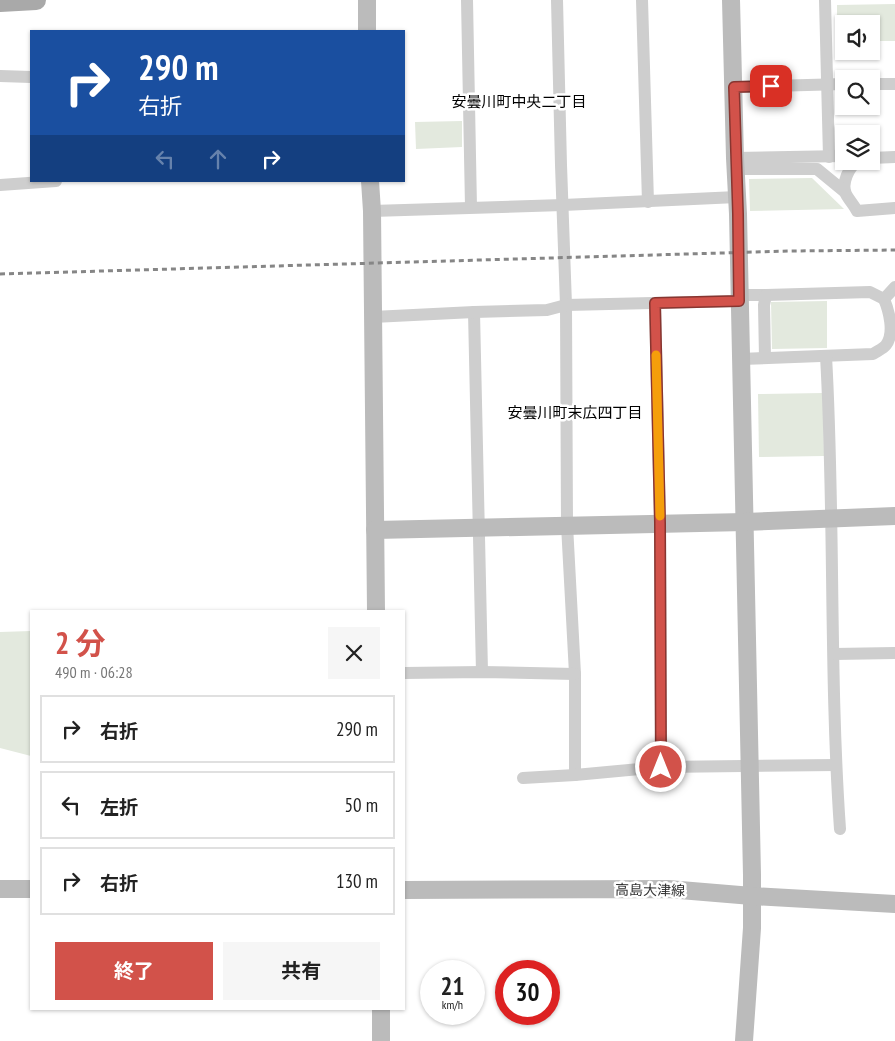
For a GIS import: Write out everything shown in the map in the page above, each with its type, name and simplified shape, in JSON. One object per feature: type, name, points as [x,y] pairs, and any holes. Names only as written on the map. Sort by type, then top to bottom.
[{"type":"main road","points":[[0,2],[36,0]]},
{"type":"street","points":[[367,0],[367,30]]},
{"type":"street","points":[[467,0],[472,207]]},
{"type":"street","points":[[557,0],[566,305],[567,525],[575,674],[575,775]]},
{"type":"street","points":[[642,0],[648,202]]},
{"type":"street","points":[[731,0],[742,359],[751,767],[752,896],[744,1041]]},
{"type":"street","points":[[825,0],[829,157]]},
{"type":"street","points":[[0,76],[30,77]]},
{"type":"street","points":[[880,84],[895,84]]},
{"type":"street","points":[[734,87],[835,85]]},
{"type":"street","points":[[735,163],[835,157]]},
{"type":"street","points":[[880,158],[895,157]]},
{"type":"street","points":[[735,163],[817,169],[845,192],[857,211],[895,208]]},
{"type":"street","points":[[845,192],[845,182],[849,170]]},
{"type":"street","points":[[0,185],[42,182]]},
{"type":"street","points":[[370,182],[372,211],[376,610]]},
{"type":"street","points":[[372,211],[648,202],[737,197]]},
{"type":"street","points":[[884,299],[895,287]]},
{"type":"street","points":[[373,317],[546,310],[566,305],[655,303],[766,295],[870,292],[884,299],[890,315],[891,349],[873,354],[742,359]]},
{"type":"street","points":[[765,358],[764,305],[766,295]]},
{"type":"street","points":[[655,303],[660,523],[661,767]]},
{"type":"street","points":[[474,312],[482,672]]},
{"type":"street","points":[[826,356],[836,765],[840,829]]},
{"type":"street","points":[[375,530],[745,522],[895,516]]},
{"type":"street","points":[[834,654],[895,653]]},
{"type":"street","points":[[405,673],[575,674]]},
{"type":"street","points":[[523,778],[661,767],[836,765]]},
{"type":"street","points":[[0,889],[30,890]]},
{"type":"street","name":"高島大津線","points":[[405,890],[668,889],[895,904]]},
{"type":"street","points":[[381,1010],[381,1041]]},
{"type":"shaded area","points":[[895,4],[895,41],[880,41],[880,15],[837,15],[837,5]]},
{"type":"shaded area","points":[[462,121],[462,147],[416,149],[415,122]]},
{"type":"shaded area","points":[[812,178],[844,209],[750,211],[749,179]]},
{"type":"shaded area","points":[[827,301],[827,348],[772,349],[771,302]]},
{"type":"shaded area","points":[[823,393],[824,456],[759,457],[758,394]]},
{"type":"shaded area","points":[[30,631],[30,756],[0,748],[0,632]]},
{"type":"railway","points":[[0,274],[790,251],[895,250]]},
{"type":"slow traffic","points":[[656,355],[660,516]]},
{"type":"district","name":"安曇川町中央二丁目","points":[[519,102]]},
{"type":"district","name":"安曇川町末広四丁目","points":[[575,413]]},
{"type":"route","points":[[661,767],[660,523],[655,303],[739,301],[734,87],[771,86]]}]
